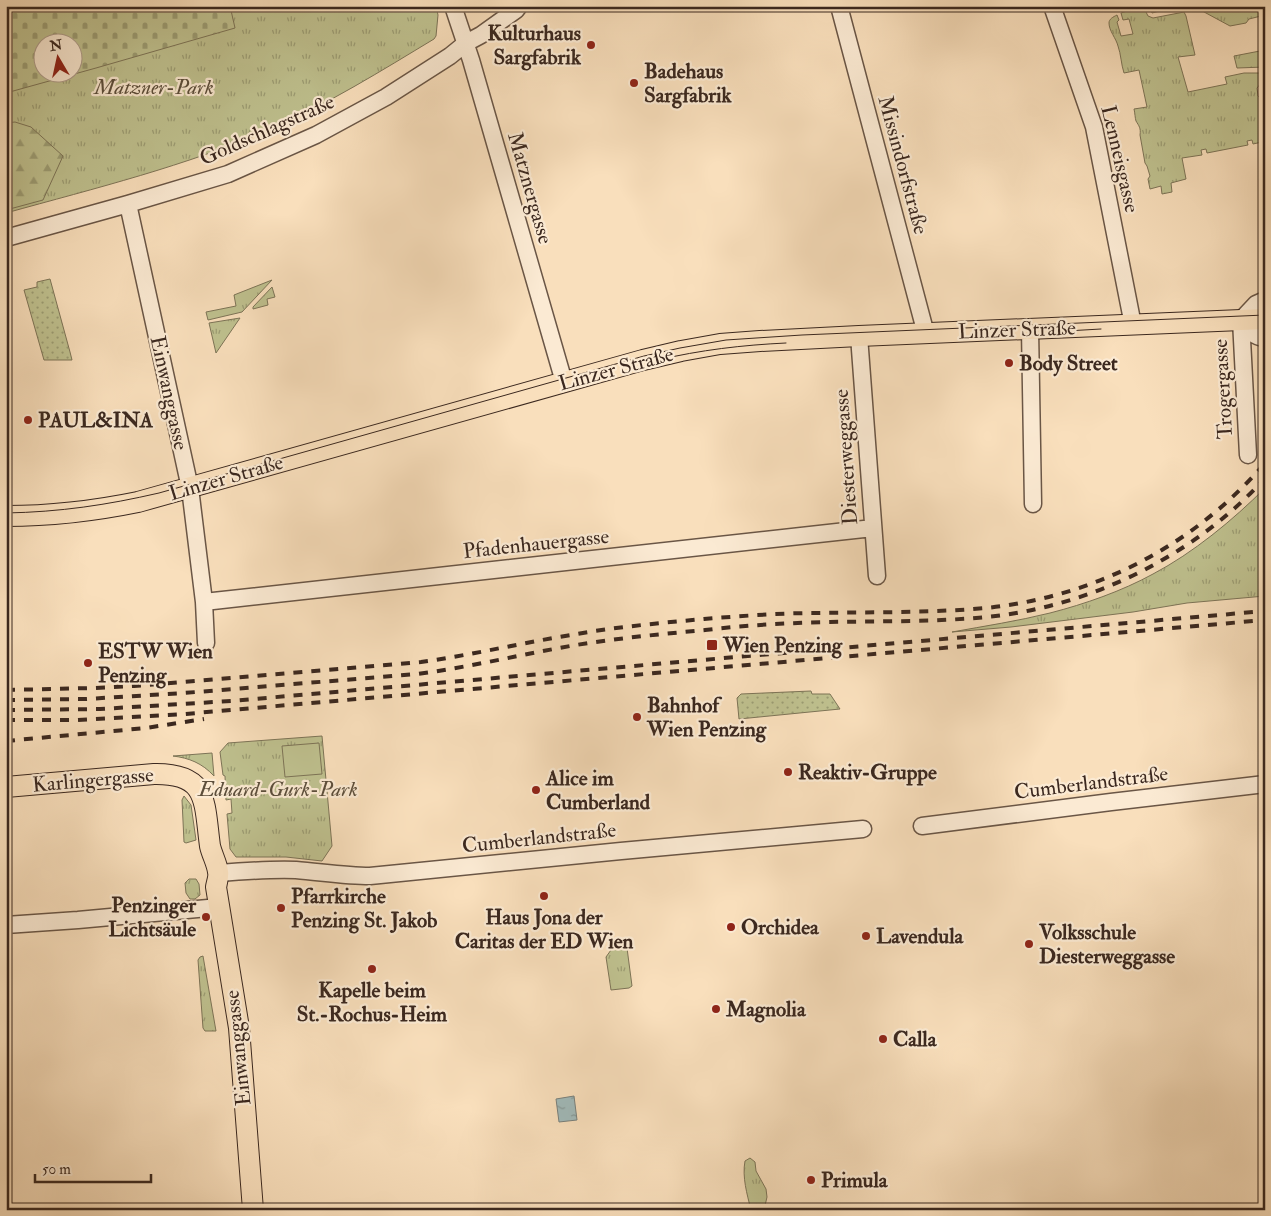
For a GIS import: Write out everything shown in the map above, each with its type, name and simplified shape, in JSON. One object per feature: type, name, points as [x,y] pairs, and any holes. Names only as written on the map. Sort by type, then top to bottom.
[{"type":"main road","name":"Linzer Straße","points":[[6,516],[77,513],[105,509],[163,496],[643,360],[720,344],[859,336],[1265,319]]},
{"type":"main road","name":"Karlingergasse","points":[[6,787],[154,774],[180,776]]},
{"type":"main road","name":"Einwanggasse","points":[[180,776],[190,780],[196,786],[201,793],[205,805],[238,1028],[253,1210]]},
{"type":"street","name":"Matznergasse","points":[[453,6],[466,43],[564,382]]},
{"type":"street","name":"Goldschlagstraße","points":[[6,238],[228,174],[316,135],[386,97],[481,35],[519,6]]},
{"type":"street","name":"Missindorfstraße","points":[[839,6],[926,334]]},
{"type":"street","name":"Lenneisgasse","points":[[1052,6],[1094,127],[1133,325]]},
{"type":"street","name":"Einwanggasse","points":[[128,204],[190,488],[204,602],[206,643]]},
{"type":"street","points":[[1265,300],[1256,304],[1241,320],[1253,334],[1265,338]]},
{"type":"street","name":"Trogergasse","points":[[1241,320],[1248,456]]},
{"type":"street","points":[[1030,329],[1033,504]]},
{"type":"street","name":"Diesterweggasse","points":[[859,336],[877,576]]},
{"type":"street","name":"Pfadenhauergasse","points":[[204,602],[873,528]]},
{"type":"street","name":"Cumberlandstraße","points":[[922,826],[1265,784]]},
{"type":"street","name":"Cumberlandstraße","points":[[217,880],[244,871],[281,870],[370,876],[863,829]]},
{"type":"street","points":[[6,925],[219,907]]},
{"type":"green space","name":"Matzner-Park","points":[[6,6],[436,6],[438,15],[434,39],[354,87],[313,109],[239,142],[174,165],[6,213]]},
{"type":"green space","points":[[6,6],[230,6],[235,28],[82,72],[82,32],[32,32],[32,82],[46,82],[6,93]]},
{"type":"green space","points":[[1143,6],[1148,16],[1153,18],[1184,12],[1195,55],[1178,57],[1188,92],[1227,84],[1225,77],[1244,73],[1265,73],[1265,82],[1262,82],[1257,88],[1258,96],[1265,101],[1265,158],[1262,142],[1253,144],[1252,140],[1247,141],[1248,145],[1207,153],[1206,149],[1201,150],[1202,155],[1182,158],[1186,179],[1171,183],[1172,192],[1162,194],[1161,186],[1150,189],[1148,179],[1150,176],[1145,163],[1140,129],[1136,121],[1134,109],[1147,107],[1139,70],[1124,73],[1119,49],[1109,23],[1110,19],[1117,15],[1121,36],[1133,34],[1129,19],[1123,20],[1121,13]]},
{"type":"green space","points":[[1149,6],[1179,6],[1152,13]]},
{"type":"green space","points":[[1193,6],[1265,6],[1265,18],[1261,16],[1249,19],[1246,23],[1230,26]]},
{"type":"green space","points":[[1265,50],[1265,67],[1237,68],[1234,56]]},
{"type":"green space","points":[[15,122],[31,127],[63,156],[43,200],[6,210],[6,123]]},
{"type":"green space","points":[[50,279],[72,360],[44,360],[24,290],[37,287],[37,282]]},
{"type":"green space","points":[[272,280],[242,312],[208,320],[206,312],[236,306],[234,295]]},
{"type":"green space","points":[[272,287],[275,297],[267,299],[268,305],[253,309],[253,307]]},
{"type":"green space","points":[[240,318],[216,353],[209,323]]},
{"type":"green space","points":[[1265,488],[1265,596],[1187,603],[1133,612],[1011,627],[952,632],[1050,613],[1090,601],[1129,586],[1168,566],[1198,546],[1240,512]]},
{"type":"green space","points":[[811,691],[812,694],[830,694],[840,709],[739,719],[737,698],[741,694]]},
{"type":"green space","name":"Eduard-Gurk-Park","points":[[322,736],[332,846],[322,861],[286,857],[236,857],[230,849],[227,814],[232,813],[231,799],[226,800],[225,776],[223,775],[220,752],[228,743]]},
{"type":"green space","points":[[319,743],[322,774],[285,777],[282,746]]},
{"type":"green space","points":[[212,753],[214,776],[195,762],[173,756]]},
{"type":"green space","points":[[184,796],[191,805],[196,840],[186,843],[184,842],[182,800]]},
{"type":"green space","points":[[189,879],[196,879],[199,884],[200,895],[195,899],[190,899],[186,893],[185,883]]},
{"type":"green space","points":[[624,942],[627,948],[632,986],[611,990],[606,957],[616,943]]},
{"type":"green space","points":[[203,956],[216,1031],[205,1031],[203,1028],[198,960]]},
{"type":"green space","points":[[750,1158],[755,1162],[756,1171],[766,1189],[767,1197],[764,1210],[751,1210],[744,1173],[745,1161]]},
{"type":"water","points":[[574,1096],[577,1120],[559,1122],[556,1099]]},
{"type":"tram line","points":[[6,513],[83,507],[159,493],[644,356],[726,340],[1265,315]]},
{"type":"tram line","points":[[1049,332],[1101,329]]},
{"type":"tram line","points":[[658,360],[722,348],[786,343]]},
{"type":"railway","points":[[6,690],[134,686],[421,662],[588,632],[704,619],[788,614],[943,611],[986,608],[1026,602],[1065,592],[1103,579],[1139,563],[1207,519],[1237,493],[1265,463]]},
{"type":"railway","points":[[6,700],[86,699],[184,693],[417,674],[608,640],[736,627],[830,622],[967,619],[1026,611],[1064,602],[1102,589],[1139,573],[1207,531],[1237,506],[1265,478]]},
{"type":"railway","points":[[6,710],[100,709],[231,701],[1265,611]]},
{"type":"railway","points":[[6,720],[78,720],[185,714],[1265,620]]},
{"type":"railway","points":[[6,741],[146,728],[204,719]]},
{"type":"place","name":"Kulturhaus Sargfabrik","points":[[591,45]]},
{"type":"place","name":"Badehaus Sargfabrik","points":[[634,83]]},
{"type":"place","name":"Body Street","points":[[1009,363]]},
{"type":"place","name":"PAUL&INA","points":[[28,420]]},
{"type":"place","name":"Wien Penzing","points":[[712,645]]},
{"type":"place","name":"ESTW Wien Penzing","points":[[88,663]]},
{"type":"place","name":"Bahnhof Wien Penzing","points":[[637,717]]},
{"type":"place","name":"Reaktiv-Gruppe","points":[[788,772]]},
{"type":"place","name":"Alice im Cumberland","points":[[536,790]]},
{"type":"place","name":"Haus Jona der Caritas der ED Wien","points":[[544,896]]},
{"type":"place","name":"Pfarrkirche Penzing St. Jakob","points":[[281,908]]},
{"type":"place","name":"Penzinger Lichtsäule","points":[[206,917]]},
{"type":"place","name":"Orchidea","points":[[731,927]]},
{"type":"place","name":"Lavendula","points":[[866,936]]},
{"type":"place","name":"Volksschule Diesterweggasse","points":[[1029,944]]},
{"type":"place","name":"Kapelle beim St.-Rochus-Heim","points":[[372,969]]},
{"type":"place","name":"Magnolia","points":[[716,1009]]},
{"type":"place","name":"Calla","points":[[883,1039]]},
{"type":"place","name":"Primula","points":[[811,1180]]}]
